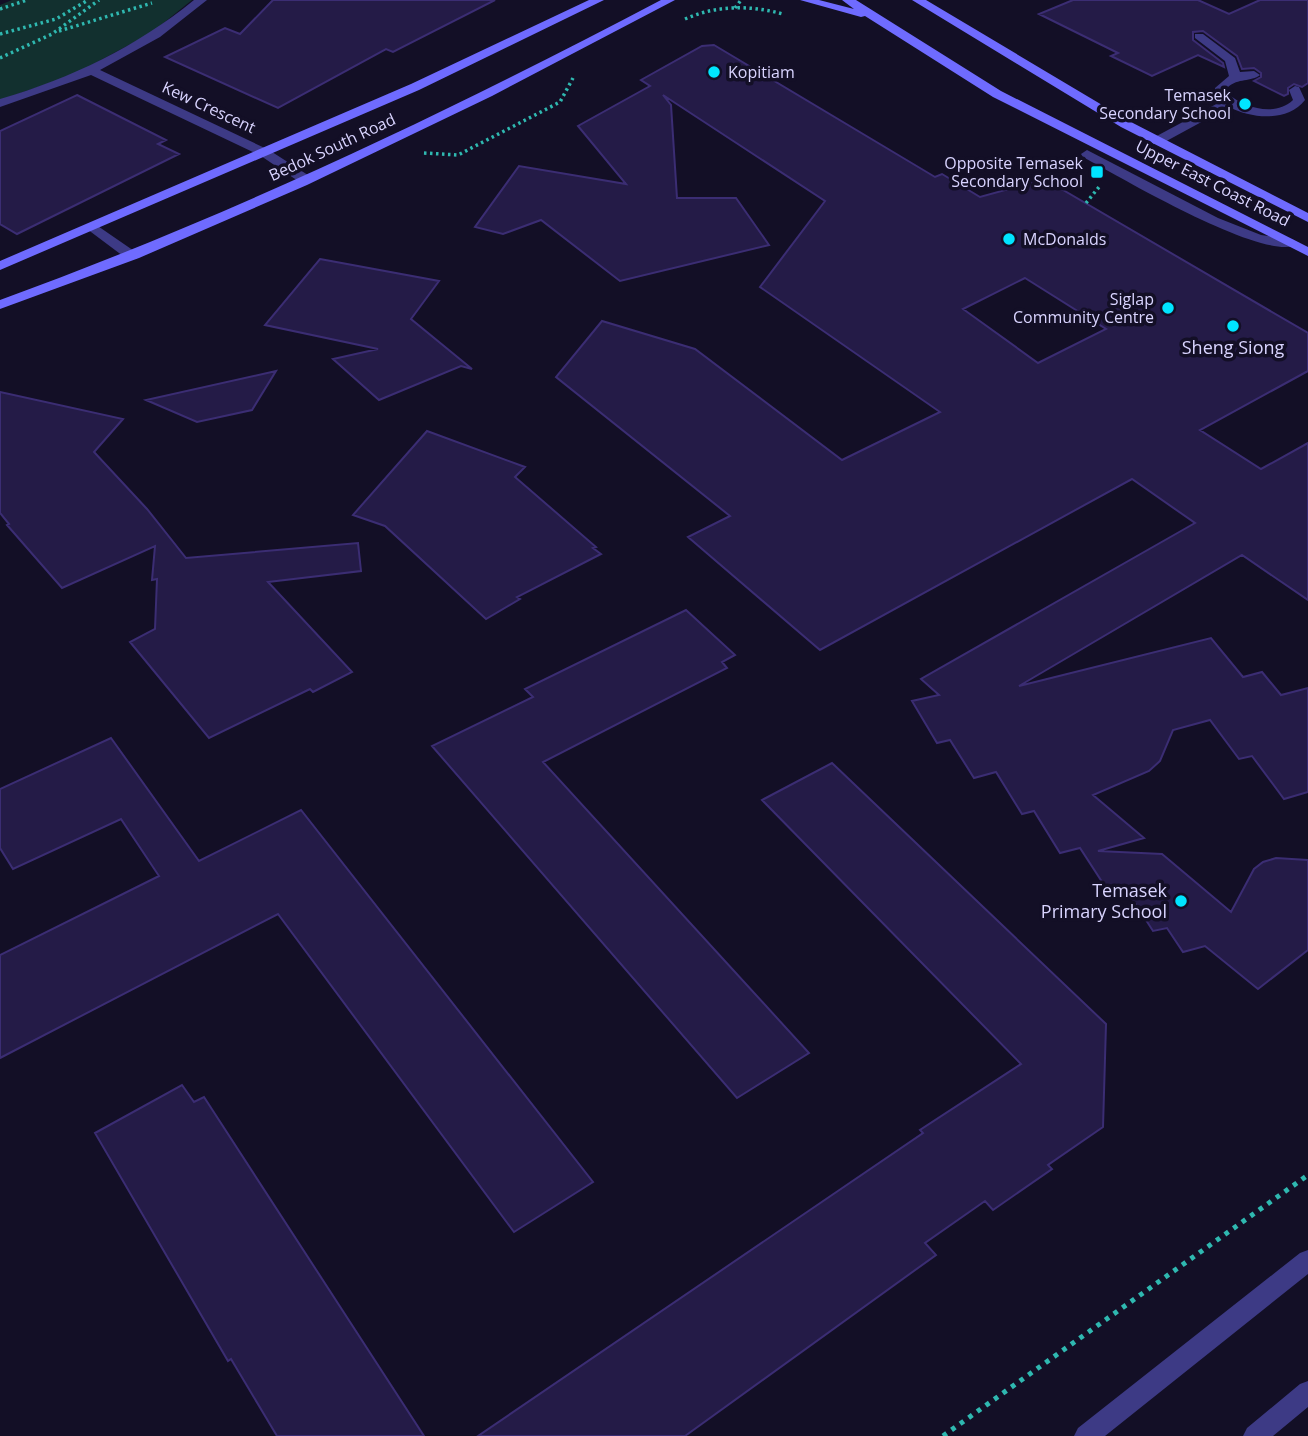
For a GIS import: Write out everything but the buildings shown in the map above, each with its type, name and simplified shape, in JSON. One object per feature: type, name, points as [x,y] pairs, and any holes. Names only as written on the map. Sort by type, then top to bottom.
[{"type":"main road","name":"Bedok South Road","points":[[0,266],[415,87],[598,0]]},
{"type":"main road","name":"Bedok South Road","points":[[0,305],[132,256],[306,180],[592,41],[669,0]]},
{"type":"main road","points":[[806,0],[872,16]]},
{"type":"main road","name":"Upper East Coast Road","points":[[848,0],[997,94],[1308,252]]},
{"type":"main road","name":"Upper East Coast Road","points":[[918,0],[1157,141],[1308,218]]},
{"type":"street","points":[[0,103],[93,71],[159,33],[201,0]]},
{"type":"street","points":[[1199,36],[1231,60],[1235,77]]},
{"type":"street","name":"Kew Crescent","points":[[93,71],[265,153],[306,180]]},
{"type":"street","points":[[1254,75],[1225,81],[1221,88],[1222,95],[1240,108],[1271,113],[1294,106],[1301,96]]},
{"type":"street","points":[[1157,141],[1229,102]]},
{"type":"street","points":[[1087,154],[1213,221],[1258,239],[1292,243]]},
{"type":"street","points":[[92,226],[132,256]]},
{"type":"street","points":[[1086,1436],[1308,1260]]},
{"type":"street","points":[[1255,1436],[1308,1392]]},
{"type":"path","points":[[0,9],[27,0]]},
{"type":"path","points":[[0,34],[56,19],[88,0]]},
{"type":"path","points":[[51,34],[99,0]]},
{"type":"path","points":[[684,19],[694,14],[736,8],[741,0]]},
{"type":"path","points":[[0,58],[51,34],[152,3]]},
{"type":"path","points":[[414,153],[458,155],[560,103],[577,71]]},
{"type":"path","points":[[943,1436],[1308,1175]]},
{"type":"green space","points":[[12,0],[192,0],[151,33],[73,75],[0,100],[0,5]]},
{"type":"place","name":"Kopitiam","points":[[714,72]]},
{"type":"place","name":"Temasek Secondary School","points":[[1245,104]]},
{"type":"place","name":"Opposite Temasek Secondary School","points":[[1097,172]]},
{"type":"place","name":"McDonalds","points":[[1009,239]]},
{"type":"place","name":"Siglap Community Centre","points":[[1168,308]]},
{"type":"place","name":"Sheng Siong","points":[[1233,326]]},
{"type":"place","name":"Temasek Primary School","points":[[1181,901]]}]
